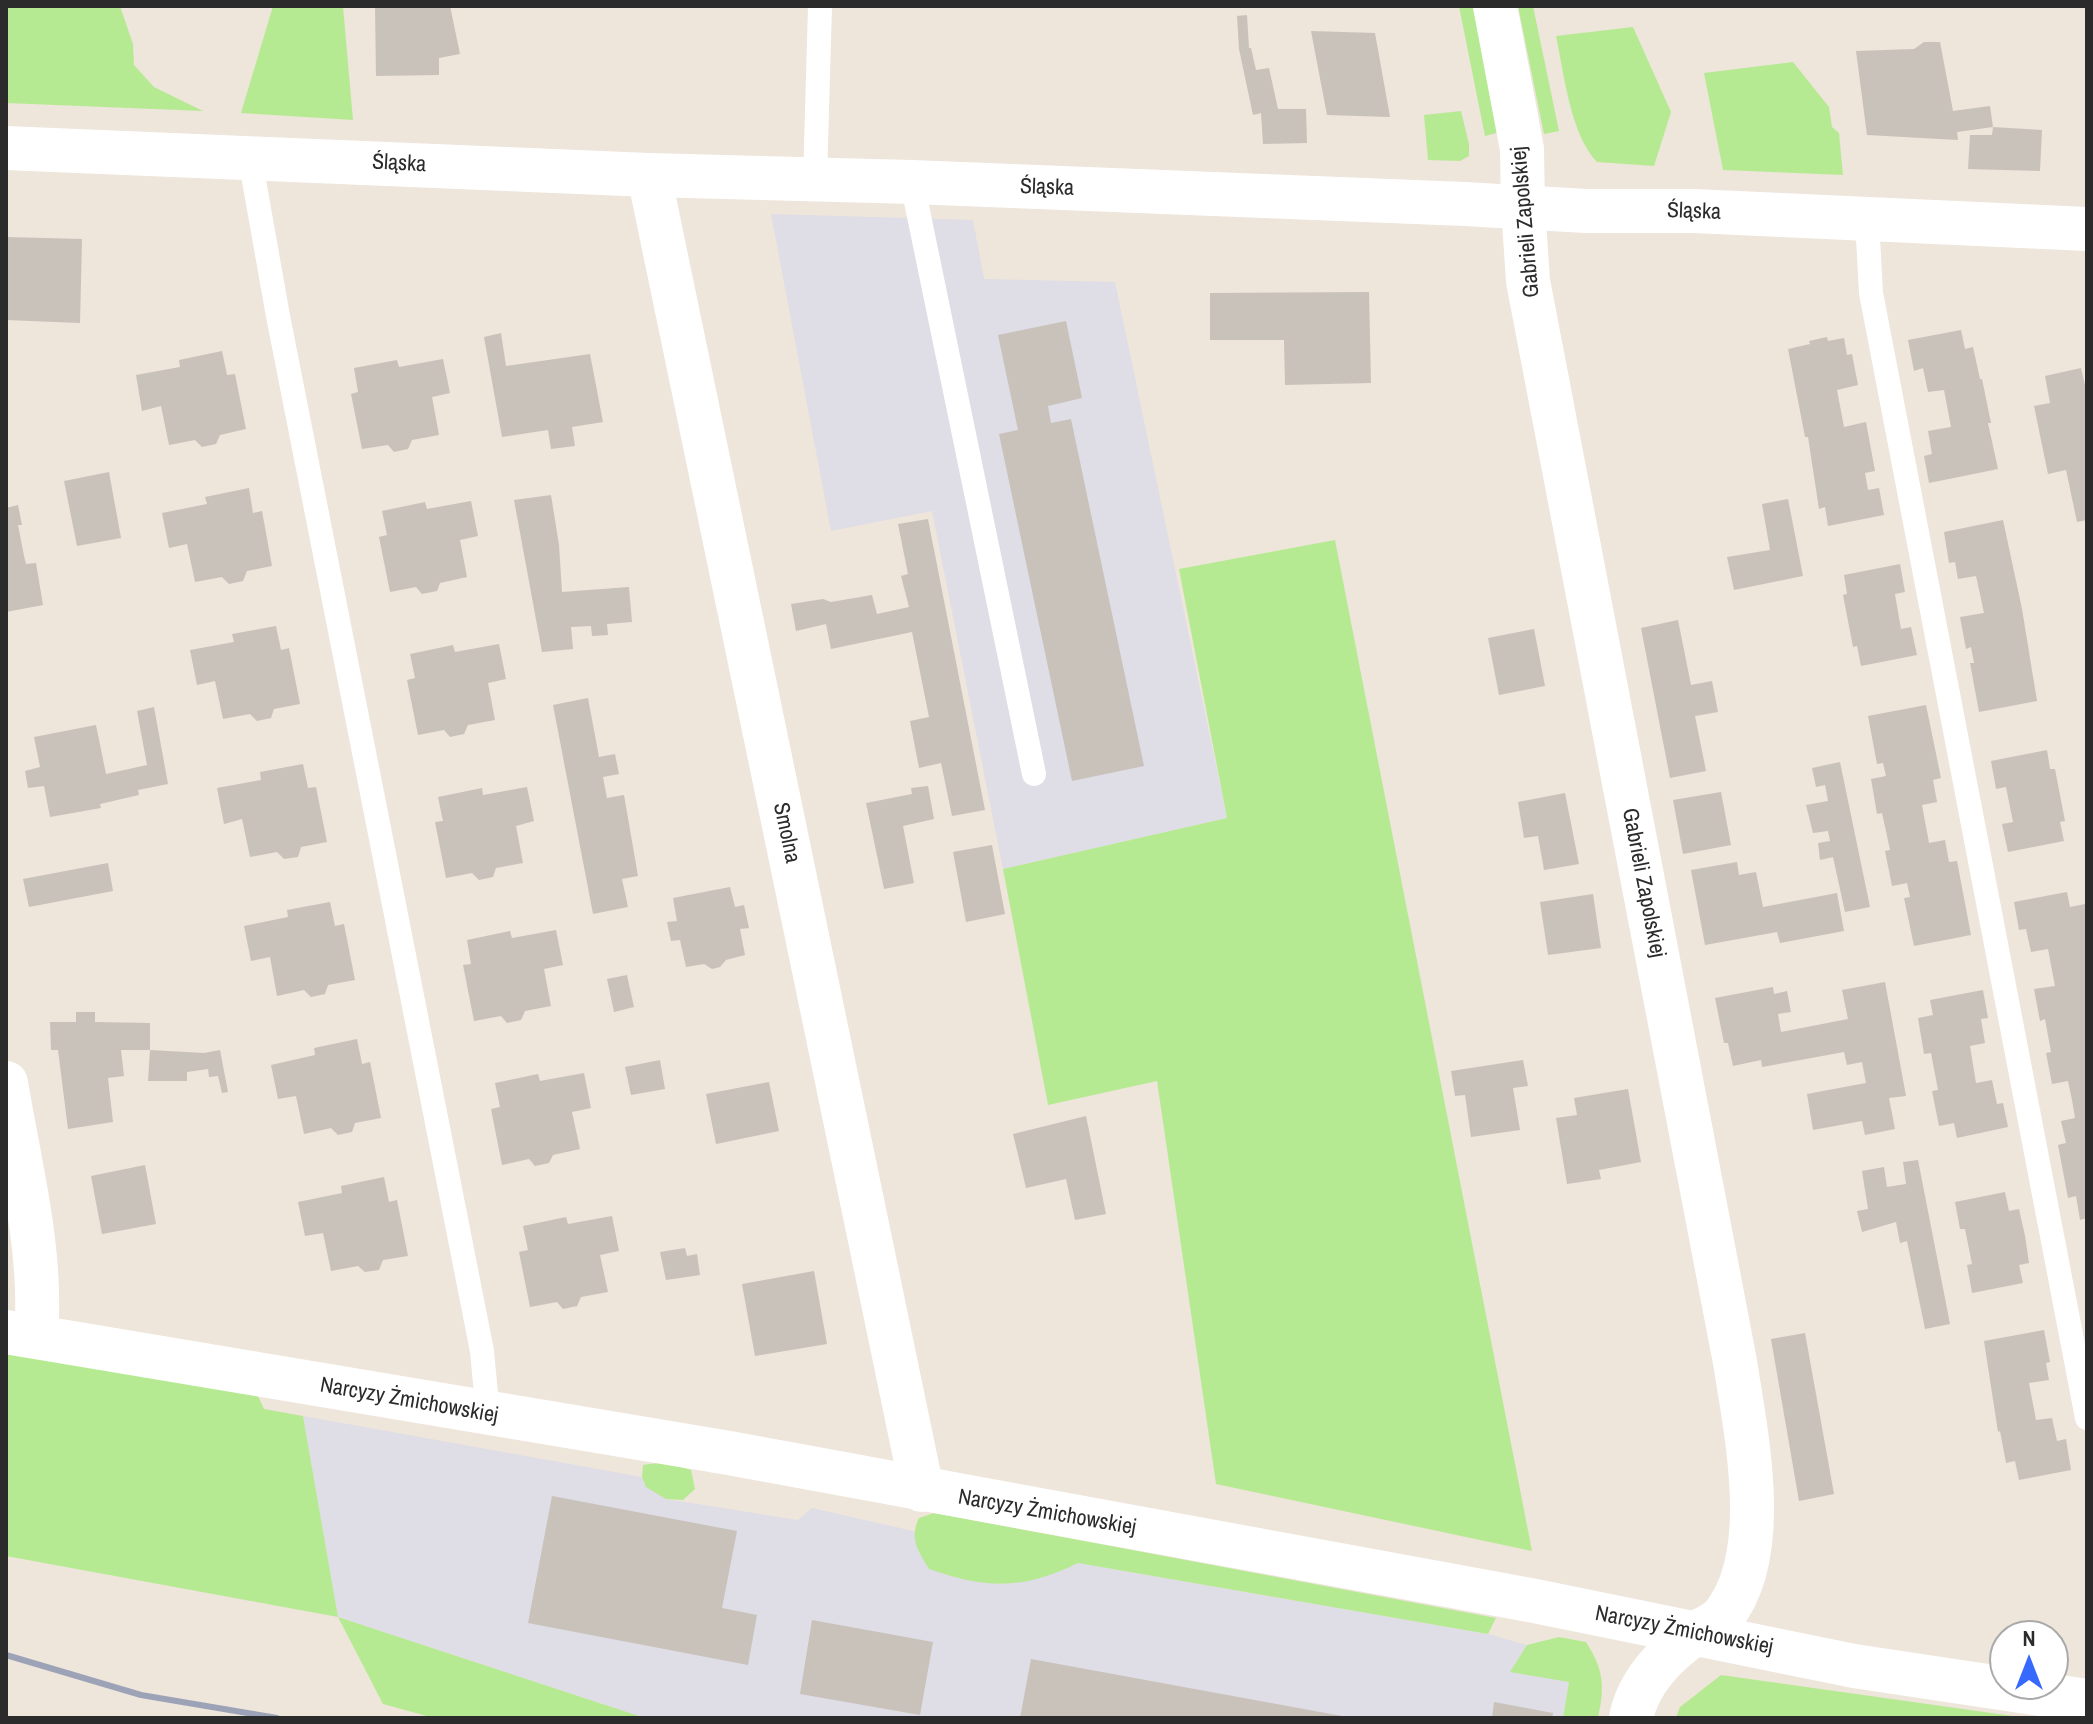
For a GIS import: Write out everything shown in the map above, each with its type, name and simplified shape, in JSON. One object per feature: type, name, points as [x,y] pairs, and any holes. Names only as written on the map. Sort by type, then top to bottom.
[{"type":"street","name":"Gabrieli Zapolskiej","points":[[1495,6],[1522,149],[1528,281],[1744,1418],[1749,1479],[1749,1551],[1735,1598],[1720,1620],[1696,1633],[1658,1665],[1646,1683],[1631,1718]]},
{"type":"street","name":"Śląska","points":[[6,148],[1586,211],[1694,211],[2087,229]]},
{"type":"street","name":"Smolna","points":[[649,175],[922,1490]]},
{"type":"street","points":[[6,1083],[35,1255],[39,1305],[21,1334]]},
{"type":"street","name":"Narcyzy Żmichowskiej","points":[[21,1334],[488,1415],[729,1453],[1535,1601],[1854,1666],[2087,1701]]},
{"type":"lane","points":[[815,180],[820,6]]},
{"type":"lane","points":[[250,158],[281,332],[482,1351],[488,1415]]},
{"type":"lane","points":[[912,182],[1034,774]]},
{"type":"lane","points":[[1867,220],[1871,293],[2087,1418]]},
{"type":"shaded area","points":[[771,214],[973,220],[984,279],[1115,282],[1227,818],[1003,869],[932,511],[831,531]]},
{"type":"shaded area","points":[[303,1416],[642,1477],[666,1499],[798,1520],[812,1508],[1078,1563],[1488,1634],[1527,1645],[1569,1682],[1563,1718],[645,1718],[338,1617]]},
{"type":"green space","points":[[6,6],[120,6],[133,44],[134,65],[154,87],[203,111],[6,103]]},
{"type":"green space","points":[[273,6],[343,6],[353,120],[241,113]]},
{"type":"green space","points":[[1459,6],[1474,6],[1500,132],[1485,136]]},
{"type":"green space","points":[[1518,6],[1533,6],[1559,131],[1544,134]]},
{"type":"green space","points":[[1633,27],[1671,112],[1654,166],[1597,162],[1580,136],[1574,120],[1556,36]]},
{"type":"green space","points":[[1793,62],[1829,107],[1832,127],[1839,133],[1843,175],[1723,170],[1704,73]]},
{"type":"green space","points":[[1461,111],[1469,156],[1460,161],[1428,160],[1424,115]]},
{"type":"green space","points":[[1335,540],[1532,1551],[1216,1484],[1157,1081],[1048,1105],[1003,869],[1227,818],[1179,569]]},
{"type":"green space","points":[[6,1349],[257,1394],[264,1409],[303,1416],[338,1617],[6,1556]]},
{"type":"green space","points":[[665,1462],[691,1470],[695,1489],[683,1500],[666,1499],[646,1487],[642,1477],[643,1465]]},
{"type":"green space","points":[[934,1513],[1496,1618],[1488,1634],[1078,1563],[1022,1582],[1004,1584],[969,1580],[929,1569],[921,1556],[915,1538],[916,1525],[919,1518]]},
{"type":"green space","points":[[338,1617],[645,1718],[434,1718],[383,1704]]},
{"type":"green space","points":[[1559,1637],[1586,1642],[1596,1661],[1602,1688],[1598,1718],[1563,1718],[1569,1682],[1510,1672],[1527,1645]]},
{"type":"green space","points":[[1721,1675],[2027,1718],[1676,1718],[1680,1707]]},
{"type":"building","points":[[375,6],[450,6],[460,54],[439,58],[439,75],[376,76]]},
{"type":"building","points":[[1247,15],[1249,48],[1256,70],[1269,68],[1278,109],[1306,109],[1307,143],[1263,144],[1261,113],[1253,115],[1239,49],[1237,16]]},
{"type":"building","points":[[1311,31],[1375,33],[1390,117],[1327,115]]},
{"type":"building","points":[[1924,42],[1940,42],[1953,111],[1990,106],[1993,127],[1957,132],[1958,140],[1867,135],[1856,51],[1914,49]]},
{"type":"building","points":[[1993,127],[2042,130],[2040,171],[1968,169],[1970,135],[1992,135]]},
{"type":"building","points":[[6,237],[82,239],[80,323],[6,320]]},
{"type":"building","points":[[1369,292],[1371,383],[1285,385],[1284,340],[1210,340],[1210,293]]},
{"type":"building","points":[[1066,321],[1082,398],[1048,406],[1051,423],[1071,419],[1144,766],[1072,781],[999,434],[1018,430],[998,335]]},
{"type":"building","points":[[1961,330],[1965,349],[1973,347],[1982,379],[1998,469],[1929,483],[1924,456],[1932,454],[1928,431],[1951,427],[1944,390],[1928,392],[1923,368],[1914,371],[1908,340]]},
{"type":"building","points":[[501,333],[506,366],[590,354],[603,422],[572,427],[575,446],[551,449],[548,430],[502,437],[484,337]]},
{"type":"building","points":[[1827,337],[1828,341],[1844,338],[1847,355],[1852,354],[1858,385],[1837,390],[1844,427],[1866,422],[1875,471],[1865,473],[1868,490],[1879,488],[1884,515],[1828,526],[1825,507],[1819,509],[1808,437],[1805,437],[1788,349]]},
{"type":"building","points":[[222,351],[227,375],[235,374],[246,429],[220,435],[216,444],[202,447],[195,440],[169,445],[161,406],[142,411],[136,375],[180,367],[179,360]]},
{"type":"building","points":[[443,359],[450,393],[432,397],[439,435],[412,440],[408,449],[394,452],[388,445],[362,449],[351,394],[358,392],[354,368],[397,360],[399,367]]},
{"type":"building","points":[[2081,368],[2087,394],[2087,520],[2077,522],[2066,470],[2048,474],[2034,406],[2050,403],[2045,376]]},
{"type":"building","points":[[109,472],[121,538],[77,546],[64,481]]},
{"type":"building","points":[[249,488],[253,513],[262,511],[272,566],[247,571],[243,581],[229,584],[222,577],[195,582],[187,544],[169,548],[162,513],[207,504],[205,497]]},
{"type":"building","points":[[551,495],[562,592],[629,587],[632,622],[607,624],[608,635],[592,636],[591,626],[571,627],[573,649],[542,652],[514,500]]},
{"type":"building","points":[[1788,499],[1803,576],[1734,590],[1727,557],[1770,550],[1762,504]]},
{"type":"building","points":[[471,501],[478,536],[460,540],[467,577],[440,583],[437,591],[422,594],[416,587],[390,592],[379,537],[387,535],[382,511],[425,502],[427,509]]},
{"type":"building","points":[[18,505],[22,525],[18,525],[26,564],[36,563],[43,605],[6,612],[6,508]]},
{"type":"building","points":[[928,519],[985,810],[952,816],[941,763],[919,768],[910,721],[929,717],[912,632],[831,649],[826,624],[796,631],[791,604],[823,599],[831,602],[872,595],[877,614],[909,607],[901,576],[908,574],[898,524]]},
{"type":"building","points":[[2003,520],[2037,701],[1979,712],[1970,663],[1974,663],[1971,647],[1966,649],[1960,617],[1984,613],[1976,576],[1958,579],[1955,562],[1949,563],[1944,532]]},
{"type":"building","points":[[1900,564],[1905,592],[1895,594],[1901,629],[1911,627],[1917,655],[1861,666],[1857,646],[1853,647],[1843,595],[1847,594],[1844,575]]},
{"type":"building","points":[[1678,620],[1691,685],[1712,681],[1718,712],[1695,716],[1706,771],[1670,778],[1641,628]]},
{"type":"building","points":[[276,626],[281,650],[289,648],[300,704],[274,709],[271,718],[257,721],[250,714],[223,719],[215,681],[197,685],[190,650],[234,642],[232,634]]},
{"type":"building","points":[[1534,629],[1545,686],[1499,695],[1488,638]]},
{"type":"building","points":[[499,644],[506,679],[488,683],[495,720],[468,725],[464,734],[450,737],[444,730],[418,735],[407,680],[415,678],[410,654],[453,645],[455,652]]},
{"type":"building","points":[[588,698],[599,757],[615,754],[619,774],[603,777],[607,798],[624,795],[638,876],[622,879],[628,907],[593,914],[553,705]]},
{"type":"building","points":[[1926,705],[1941,778],[1933,780],[1937,802],[1922,805],[1929,843],[1945,840],[1949,862],[1957,861],[1971,935],[1914,946],[1904,898],[1910,897],[1907,883],[1892,886],[1885,851],[1890,850],[1882,813],[1877,814],[1871,779],[1886,776],[1883,763],[1877,764],[1868,716]]},
{"type":"building","points":[[154,707],[168,784],[138,790],[139,795],[100,804],[101,808],[50,817],[44,786],[28,788],[25,771],[40,767],[34,737],[96,725],[106,774],[147,765],[137,711]]},
{"type":"building","points":[[2047,750],[2050,769],[2055,769],[2065,821],[2060,822],[2064,841],[2008,852],[2002,824],[2013,822],[2006,787],[1996,789],[1991,761]]},
{"type":"building","points":[[1840,762],[1870,907],[1845,912],[1833,857],[1820,860],[1818,843],[1830,841],[1828,831],[1813,833],[1806,805],[1828,801],[1825,785],[1816,787],[1812,768]]},
{"type":"building","points":[[303,764],[308,788],[316,787],[327,842],[301,847],[298,857],[284,859],[277,852],[250,857],[242,819],[224,824],[217,788],[261,780],[260,772]]},
{"type":"building","points":[[928,786],[934,819],[903,826],[914,883],[884,889],[866,803],[912,794],[911,788]]},
{"type":"building","points":[[527,787],[534,821],[516,826],[523,863],[496,868],[493,877],[479,880],[472,873],[446,878],[435,822],[443,821],[438,797],[482,788],[483,795]]},
{"type":"building","points":[[1721,792],[1731,845],[1683,854],[1673,800]]},
{"type":"building","points":[[1565,793],[1579,864],[1544,870],[1538,836],[1524,838],[1518,802]]},
{"type":"building","points":[[992,845],[1005,914],[966,922],[953,852]]},
{"type":"building","points":[[1737,862],[1739,875],[1756,872],[1763,907],[1837,893],[1844,931],[1780,943],[1777,932],[1705,945],[1691,870]]},
{"type":"building","points":[[108,863],[113,891],[29,907],[23,879]]},
{"type":"building","points":[[730,887],[735,907],[744,905],[749,928],[740,929],[745,955],[726,960],[720,967],[712,969],[704,964],[686,967],[680,940],[671,941],[667,922],[677,921],[673,898]]},
{"type":"building","points":[[2067,892],[2070,907],[2085,904],[2087,916],[2087,1218],[2080,1220],[2076,1196],[2068,1198],[2058,1145],[2066,1143],[2061,1121],[2075,1118],[2072,1100],[2068,1081],[2052,1084],[2046,1053],[2051,1052],[2045,1019],[2040,1021],[2034,989],[2055,986],[2048,949],[2031,952],[2026,929],[2019,930],[2014,902]]},
{"type":"building","points":[[1593,894],[1601,948],[1548,955],[1540,902]]},
{"type":"building","points":[[330,902],[335,926],[344,924],[355,980],[328,985],[325,994],[311,997],[304,990],[277,996],[270,957],[251,961],[244,926],[288,917],[287,910]]},
{"type":"building","points":[[556,930],[563,965],[544,969],[551,1006],[525,1011],[521,1020],[507,1023],[501,1016],[474,1021],[463,965],[471,964],[467,940],[510,931],[512,938]]},
{"type":"building","points":[[627,975],[634,1007],[614,1012],[607,979]]},
{"type":"building","points":[[1885,982],[1906,1096],[1889,1098],[1895,1129],[1865,1135],[1862,1121],[1813,1130],[1807,1094],[1866,1083],[1862,1062],[1847,1065],[1844,1052],[1762,1067],[1761,1060],[1733,1066],[1728,1043],[1724,1043],[1715,998],[1773,987],[1774,994],[1787,991],[1791,1012],[1778,1014],[1781,1032],[1848,1019],[1842,990]]},
{"type":"building","points":[[1983,990],[1988,1018],[1981,1019],[1985,1043],[1970,1046],[1976,1083],[1992,1080],[1997,1104],[2003,1103],[2008,1127],[1957,1138],[1954,1123],[1939,1126],[1932,1091],[1938,1090],[1931,1053],[1924,1054],[1918,1018],[1933,1015],[1930,1000]]},
{"type":"building","points":[[76,1012],[95,1012],[95,1022],[150,1023],[150,1050],[121,1050],[124,1076],[108,1078],[113,1122],[68,1129],[58,1050],[51,1050],[50,1022],[76,1022]]},
{"type":"building","points":[[357,1039],[362,1064],[370,1062],[381,1118],[355,1123],[352,1132],[338,1135],[331,1128],[304,1134],[296,1096],[278,1099],[271,1065],[315,1055],[314,1048]]},
{"type":"building","points":[[150,1050],[204,1053],[220,1050],[228,1092],[222,1093],[218,1076],[209,1077],[208,1069],[187,1072],[187,1081],[148,1081]]},
{"type":"building","points":[[660,1060],[665,1089],[631,1095],[625,1067]]},
{"type":"building","points":[[1523,1060],[1528,1086],[1513,1088],[1520,1130],[1471,1137],[1465,1095],[1455,1096],[1451,1071]]},
{"type":"building","points":[[584,1073],[591,1108],[572,1112],[580,1149],[553,1155],[549,1163],[535,1166],[529,1159],[502,1165],[491,1109],[500,1107],[495,1083],[538,1074],[540,1081]]},
{"type":"building","points":[[769,1082],[779,1131],[716,1144],[706,1094]]},
{"type":"building","points":[[1628,1089],[1641,1162],[1599,1170],[1601,1179],[1567,1184],[1556,1118],[1577,1115],[1574,1098]]},
{"type":"building","points":[[1086,1116],[1106,1214],[1075,1220],[1066,1179],[1026,1188],[1013,1134]]},
{"type":"building","points":[[1918,1160],[1950,1324],[1925,1329],[1907,1241],[1900,1243],[1896,1222],[1862,1232],[1857,1211],[1868,1209],[1862,1171],[1884,1167],[1887,1187],[1906,1184],[1903,1162]]},
{"type":"building","points":[[145,1165],[156,1224],[102,1234],[91,1176]]},
{"type":"building","points":[[384,1177],[389,1202],[397,1200],[408,1256],[383,1260],[379,1270],[365,1272],[358,1266],[331,1271],[323,1233],[305,1236],[298,1202],[342,1193],[341,1186]]},
{"type":"building","points":[[2005,1192],[2009,1211],[2019,1209],[2025,1236],[2029,1263],[2019,1265],[2023,1283],[1972,1293],[1967,1265],[1972,1264],[1965,1229],[1960,1229],[1955,1202]]},
{"type":"building","points":[[612,1216],[619,1251],[600,1255],[608,1292],[581,1297],[577,1306],[563,1309],[557,1302],[530,1307],[519,1252],[528,1250],[523,1226],[566,1217],[568,1224]]},
{"type":"building","points":[[685,1248],[687,1256],[697,1254],[700,1275],[666,1280],[660,1252]]},
{"type":"building","points":[[814,1271],[827,1344],[755,1356],[742,1284]]},
{"type":"building","points":[[2044,1330],[2050,1362],[2046,1363],[2049,1380],[2029,1383],[2036,1420],[2052,1418],[2057,1441],[2066,1439],[2071,1470],[2019,1480],[2015,1461],[2006,1463],[1998,1432],[1984,1341]]},
{"type":"building","points":[[1805,1333],[1834,1494],[1799,1501],[1771,1339]]},
{"type":"building","points":[[552,1496],[737,1531],[722,1608],[757,1615],[748,1665],[528,1623]]},
{"type":"building","points":[[812,1620],[933,1642],[920,1715],[800,1694]]},
{"type":"building","points":[[1031,1659],[1342,1716],[1342,1718],[1020,1718]]},
{"type":"building","points":[[1494,1702],[1553,1713],[1552,1718],[1492,1718]]},
{"type":"railway","points":[[6,1655],[141,1695],[277,1718]]}]
